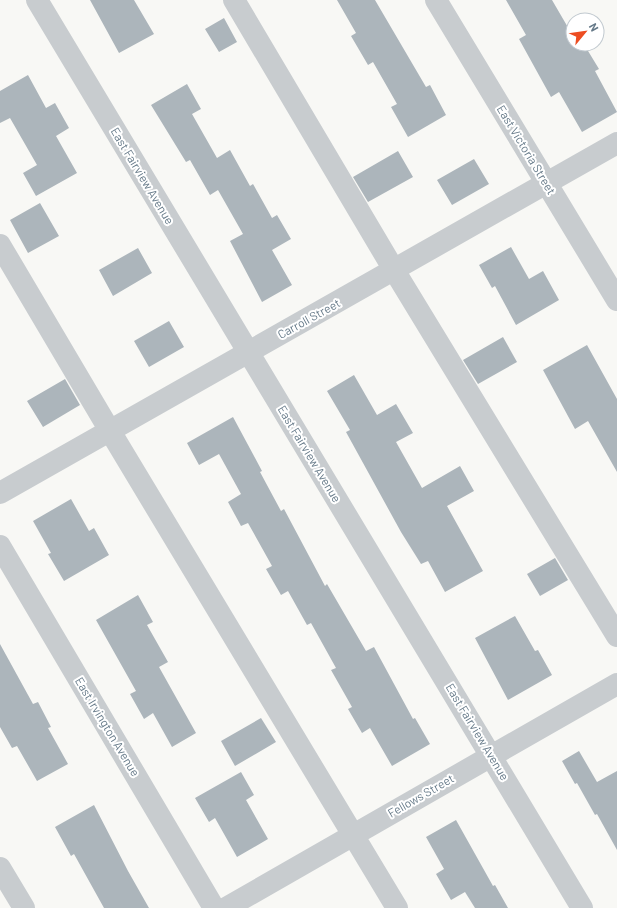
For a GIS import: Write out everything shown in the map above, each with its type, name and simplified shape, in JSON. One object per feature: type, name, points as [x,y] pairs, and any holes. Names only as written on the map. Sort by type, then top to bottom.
[{"type":"street","name":"East Fairview Avenue","points":[[37,0],[582,908]]},
{"type":"street","points":[[234,0],[394,270],[617,636]]},
{"type":"street","name":"East Victoria Street","points":[[436,0],[617,300]]},
{"type":"street","name":"Carroll Street","points":[[0,493],[617,142]]},
{"type":"street","points":[[0,245],[397,908]]},
{"type":"street","name":"East Irvington Avenue","points":[[0,546],[214,908]]},
{"type":"street","name":"Fellows Street","points":[[226,908],[617,684]]},
{"type":"street","points":[[0,868],[24,908]]},
{"type":"building","points":[[90,0],[134,0],[154,34],[119,53]]},
{"type":"building","points":[[337,0],[375,0],[426,87],[430,85],[446,115],[408,137],[391,107],[397,104],[373,62],[368,65],[351,36],[356,33]]},
{"type":"building","points":[[506,0],[552,0],[565,22],[565,52],[589,52],[599,69],[595,71],[617,112],[582,132],[559,92],[551,97],[519,39],[526,35]]},
{"type":"building","points":[[224,18],[237,42],[219,52],[205,29]]},
{"type":"building","points":[[28,75],[46,108],[55,103],[69,128],[56,136],[77,173],[36,196],[23,173],[37,165],[10,118],[0,123],[0,91]]},
{"type":"building","points":[[187,84],[201,109],[192,114],[217,158],[230,150],[250,186],[253,184],[272,218],[277,215],[291,239],[272,250],[292,285],[262,302],[230,241],[243,234],[218,190],[210,195],[190,160],[186,162],[151,105]]},
{"type":"building","points":[[398,151],[413,177],[368,202],[353,177]]},
{"type":"building","points":[[474,159],[489,184],[452,205],[437,180]]},
{"type":"building","points":[[40,203],[59,236],[28,253],[10,220]]},
{"type":"building","points":[[511,247],[529,279],[543,271],[559,300],[516,325],[495,286],[492,288],[479,265]]},
{"type":"building","points":[[138,248],[152,273],[113,296],[99,270]]},
{"type":"building","points":[[169,321],[184,347],[149,367],[134,341]]},
{"type":"building","points":[[503,337],[517,362],[478,384],[463,360]]},
{"type":"building","points":[[587,345],[617,399],[617,472],[588,421],[575,429],[543,370]]},
{"type":"building","points":[[354,375],[377,415],[396,404],[413,433],[396,442],[422,488],[460,466],[474,491],[447,506],[483,571],[445,592],[428,561],[421,564],[401,532],[346,432],[350,430],[327,391]]},
{"type":"building","points":[[65,379],[80,405],[43,427],[27,401]]},
{"type":"building","points":[[233,417],[262,471],[260,472],[281,511],[284,509],[325,586],[327,584],[366,651],[374,647],[413,719],[415,718],[430,744],[392,766],[370,728],[362,733],[348,709],[352,707],[331,670],[336,668],[311,623],[307,625],[288,591],[281,595],[266,569],[272,566],[248,523],[241,526],[228,502],[241,494],[219,454],[199,465],[187,443]]},
{"type":"building","points":[[71,499],[89,531],[94,528],[109,555],[64,581],[48,554],[51,553],[33,521]]},
{"type":"building","points":[[555,558],[568,580],[540,596],[527,574]]},
{"type":"building","points":[[138,595],[153,622],[147,625],[168,662],[159,667],[196,733],[172,747],[153,713],[144,719],[130,694],[136,691],[96,620]]},
{"type":"building","points":[[515,616],[535,651],[538,650],[552,675],[508,700],[475,638]]},
{"type":"building","points":[[0,644],[33,704],[38,702],[51,727],[48,728],[68,764],[37,781],[17,746],[12,748],[0,727]]},
{"type":"building","points":[[261,718],[276,742],[235,766],[221,741]]},
{"type":"building","points":[[579,751],[597,782],[617,771],[617,850],[597,814],[595,815],[577,783],[575,784],[562,761]]},
{"type":"building","points":[[241,772],[254,795],[246,800],[268,839],[237,857],[215,818],[209,822],[195,798]]},
{"type":"building","points":[[94,805],[149,908],[104,908],[74,854],[71,856],[55,827]]},
{"type":"building","points":[[456,820],[493,886],[495,885],[508,908],[475,908],[465,892],[451,900],[436,874],[444,869],[426,837]]}]
